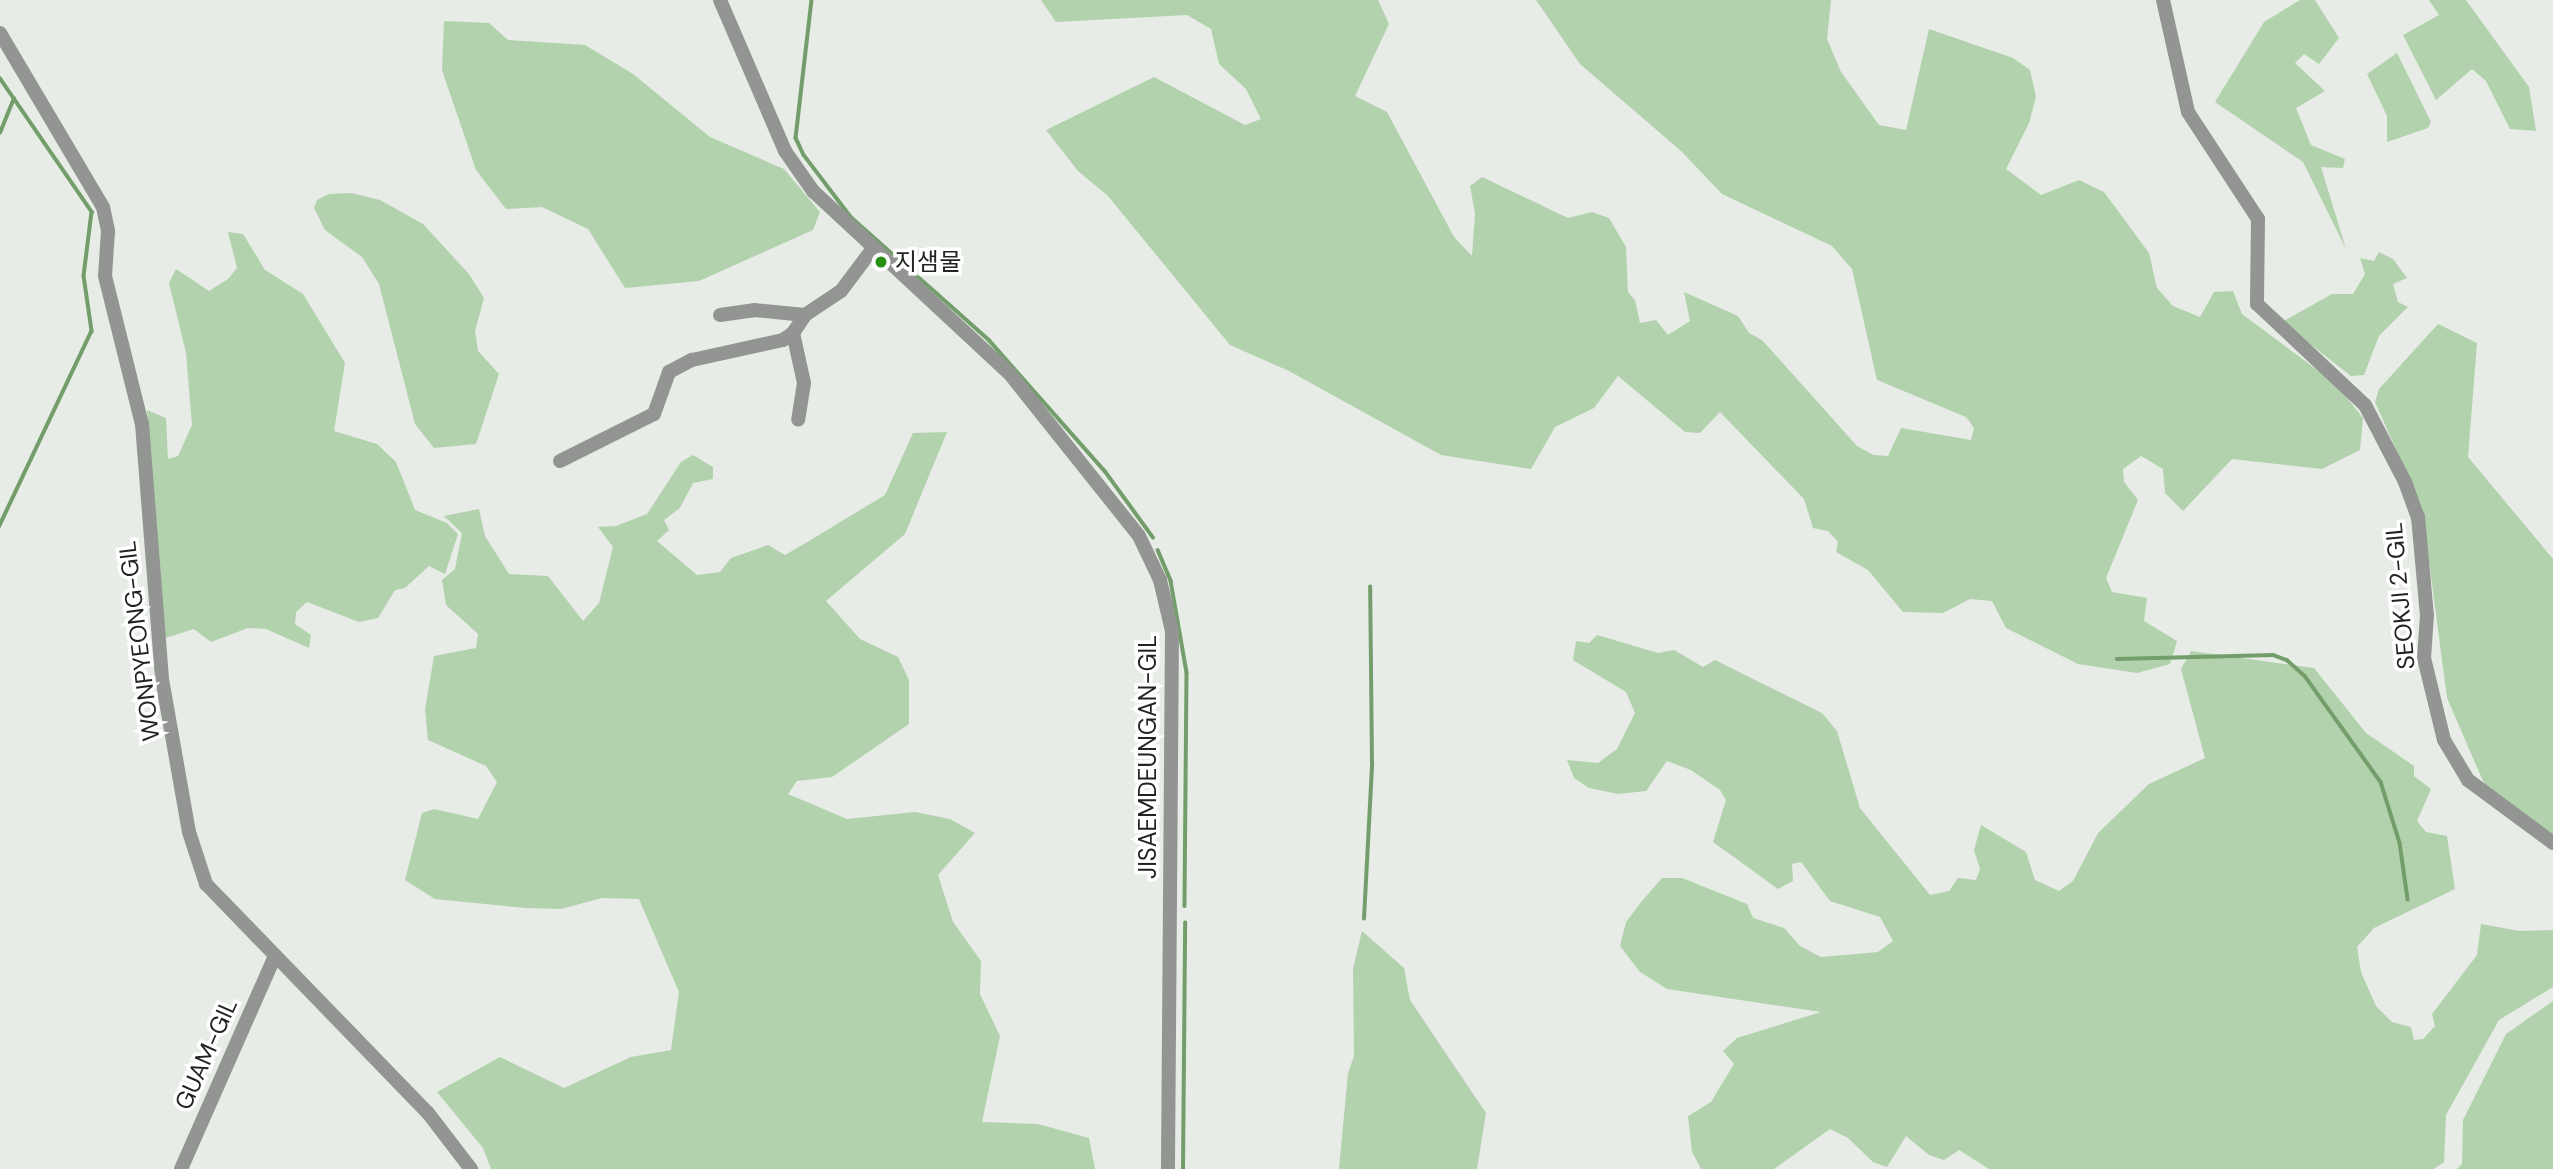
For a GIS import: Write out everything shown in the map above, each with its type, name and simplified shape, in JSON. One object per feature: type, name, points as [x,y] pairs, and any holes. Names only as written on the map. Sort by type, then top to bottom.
[{"type":"street","name":"JISAEMDEUNGAN-GIL","points":[[720,0],[785,151],[813,191],[1009,373],[1139,536],[1160,580],[1172,631],[1168,1169]]},
{"type":"street","name":"SEOKJI 2-GIL","points":[[2162,0],[2188,112],[2258,219],[2257,304],[2365,405],[2406,482],[2418,517],[2427,615],[2424,658],[2444,740],[2469,780],[2553,843]]},
{"type":"street","name":"WONPYEONG-GIL","points":[[0,33],[103,207],[108,231],[105,276],[142,424],[162,679],[189,831],[206,884],[274,958],[428,1113],[471,1169]]},
{"type":"street","points":[[559,461],[654,414],[669,372],[692,360],[783,340],[793,333],[805,315],[841,291],[874,247]]},
{"type":"street","points":[[720,314],[754,310],[805,315]]},
{"type":"street","points":[[793,333],[804,383],[798,421]]},
{"type":"street","name":"GUAM-GIL","points":[[181,1169],[274,958]]},
{"type":"green space","points":[[1041,0],[1378,0],[1389,24],[1355,96],[1387,112],[1454,237],[1472,256],[1475,213],[1470,186],[1482,177],[1568,218],[1592,212],[1609,218],[1626,247],[1628,292],[1635,300],[1640,323],[1656,320],[1668,335],[1690,321],[1684,292],[1738,316],[1749,333],[1762,340],[1857,446],[1873,455],[1888,456],[1901,428],[1971,440],[1974,428],[1966,417],[1877,380],[1852,269],[1832,246],[1722,194],[1681,151],[1580,64],[1536,0],[1831,0],[1827,39],[1841,72],[1879,125],[1906,130],[1929,29],[2013,58],[2030,70],[2036,97],[2029,123],[2006,169],[2041,195],[2079,180],[2104,192],[2149,253],[2157,288],[2173,306],[2200,317],[2214,292],[2233,291],[2242,314],[2336,384],[2363,418],[2360,450],[2322,469],[2232,459],[2183,511],[2165,493],[2163,469],[2141,456],[2123,469],[2124,482],[2138,500],[2106,578],[2112,592],[2147,598],[2144,621],[2177,641],[2170,664],[2137,673],[2078,664],[2006,628],[1992,601],[1970,599],[1943,613],[1903,612],[1868,570],[1836,552],[1838,542],[1828,531],[1813,528],[1804,499],[1720,412],[1700,433],[1685,432],[1618,376],[1594,408],[1555,427],[1531,469],[1441,455],[1289,371],[1230,345],[1108,196],[1078,171],[1046,130],[1154,77],[1245,125],[1261,119],[1246,89],[1219,64],[1211,29],[1187,15],[1056,22]]},
{"type":"green space","points":[[2300,0],[2315,0],[2339,38],[2319,64],[2304,54],[2295,63],[2325,91],[2296,108],[2311,145],[2345,159],[2343,168],[2321,167],[2346,249],[2303,162],[2215,102],[2264,22]]},
{"type":"green space","points":[[2429,0],[2466,0],[2529,87],[2536,131],[2510,129],[2486,81],[2472,69],[2436,100],[2403,35],[2439,15]]},
{"type":"green space","points":[[444,21],[489,23],[508,40],[585,45],[633,74],[710,137],[784,169],[820,212],[813,230],[699,281],[625,288],[588,229],[542,207],[506,209],[476,170],[442,70]]},
{"type":"green space","points":[[2397,53],[2431,122],[2428,128],[2387,142],[2387,116],[2367,74]]},
{"type":"green space","points":[[351,193],[380,200],[423,224],[469,274],[484,298],[475,331],[478,351],[499,374],[476,444],[434,448],[415,424],[379,284],[362,257],[325,230],[314,208],[317,200],[329,194]]},
{"type":"green space","points":[[228,232],[243,234],[265,270],[303,294],[345,363],[334,431],[377,444],[396,462],[415,510],[447,523],[458,534],[445,574],[429,566],[405,588],[395,590],[378,618],[359,622],[307,602],[296,612],[295,624],[311,635],[309,648],[266,629],[248,628],[211,642],[194,629],[162,639],[147,410],[166,418],[168,459],[178,456],[192,425],[186,353],[169,283],[176,269],[209,291],[228,279],[237,268]]},
{"type":"green space","points":[[2379,252],[2393,259],[2407,278],[2393,284],[2398,302],[2408,307],[2379,336],[2364,375],[2351,376],[2282,322],[2332,294],[2353,294],[2365,274],[2360,258],[2374,261]]},
{"type":"green space","points":[[2438,324],[2477,343],[2468,457],[2553,559],[2553,839],[2486,788],[2447,698],[2422,508],[2375,402],[2379,389]]},
{"type":"green space","points":[[947,432],[905,534],[826,601],[860,639],[898,657],[909,680],[909,724],[832,777],[797,781],[788,794],[847,819],[915,812],[950,819],[975,833],[938,875],[953,922],[981,961],[980,994],[1000,1036],[982,1122],[1038,1124],[1089,1138],[1095,1169],[491,1169],[483,1148],[437,1092],[500,1057],[564,1088],[631,1057],[671,1050],[679,992],[639,899],[602,898],[561,909],[526,908],[435,899],[405,880],[422,813],[434,809],[478,819],[497,782],[486,766],[428,740],[425,709],[434,656],[476,648],[478,634],[446,605],[442,580],[455,569],[462,533],[444,516],[479,509],[485,536],[509,574],[548,576],[583,621],[599,603],[613,547],[598,527],[616,526],[647,514],[681,462],[693,455],[713,467],[713,479],[693,483],[680,508],[664,520],[669,530],[657,541],[697,575],[720,572],[731,558],[768,545],[785,555],[885,495],[913,433]]},
{"type":"green space","points":[[1597,635],[1658,653],[1674,650],[1703,667],[1715,660],[1822,713],[1837,731],[1860,808],[1930,895],[1949,891],[1958,878],[1976,880],[1980,869],[1974,850],[1981,825],[2026,852],[2035,880],[2059,891],[2073,881],[2098,833],[2149,784],[2205,758],[2181,669],[2191,651],[2314,668],[2366,733],[2414,766],[2414,776],[2431,789],[2417,821],[2426,832],[2447,836],[2455,889],[2374,928],[2357,947],[2361,972],[2376,1006],[2392,1022],[2411,1027],[2414,1040],[2423,1039],[2435,1026],[2432,1014],[2477,955],[2481,924],[2520,931],[2553,930],[2553,987],[2499,1020],[2446,1115],[2444,1162],[2434,1169],[1989,1169],[1959,1150],[1944,1160],[1929,1155],[1906,1136],[1887,1167],[1873,1162],[1848,1138],[1830,1129],[1774,1169],[1701,1169],[1692,1152],[1688,1116],[1711,1102],[1734,1064],[1723,1051],[1737,1038],[1821,1012],[1667,989],[1640,972],[1620,946],[1626,922],[1642,901],[1662,878],[1682,878],[1747,904],[1753,918],[1784,928],[1800,946],[1821,957],[1878,952],[1893,941],[1880,917],[1830,901],[1801,862],[1792,864],[1793,881],[1778,889],[1713,842],[1726,800],[1720,790],[1691,770],[1667,761],[1646,791],[1618,794],[1589,788],[1574,778],[1567,760],[1598,763],[1617,749],[1635,713],[1626,692],[1573,660],[1576,641],[1589,643]]},
{"type":"green space","points":[[1362,931],[1404,968],[1410,1000],[1486,1113],[1477,1169],[1339,1169],[1348,1073],[1354,1056],[1353,969]]},
{"type":"green space","points":[[2553,1001],[2553,1169],[2457,1169],[2462,1164],[2463,1120],[2506,1034]]},
{"type":"waterway","points":[[812,0],[796,138],[804,155],[851,217],[989,340],[1105,471],[1153,537]]},
{"type":"waterway","points":[[0,78],[92,212],[84,276],[92,331],[0,526]]},
{"type":"waterway","points":[[0,133],[14,99]]},
{"type":"waterway","points":[[1158,550],[1171,581],[1187,673],[1185,906]]},
{"type":"waterway","points":[[1364,919],[1372,764],[1370,587]]},
{"type":"waterway","points":[[2117,659],[2273,655],[2287,660],[2305,676],[2381,782],[2400,843],[2408,899]]},
{"type":"waterway","points":[[1183,1169],[1185,923]]},
{"type":"place","name":"지샘물","points":[[881,262]]}]
